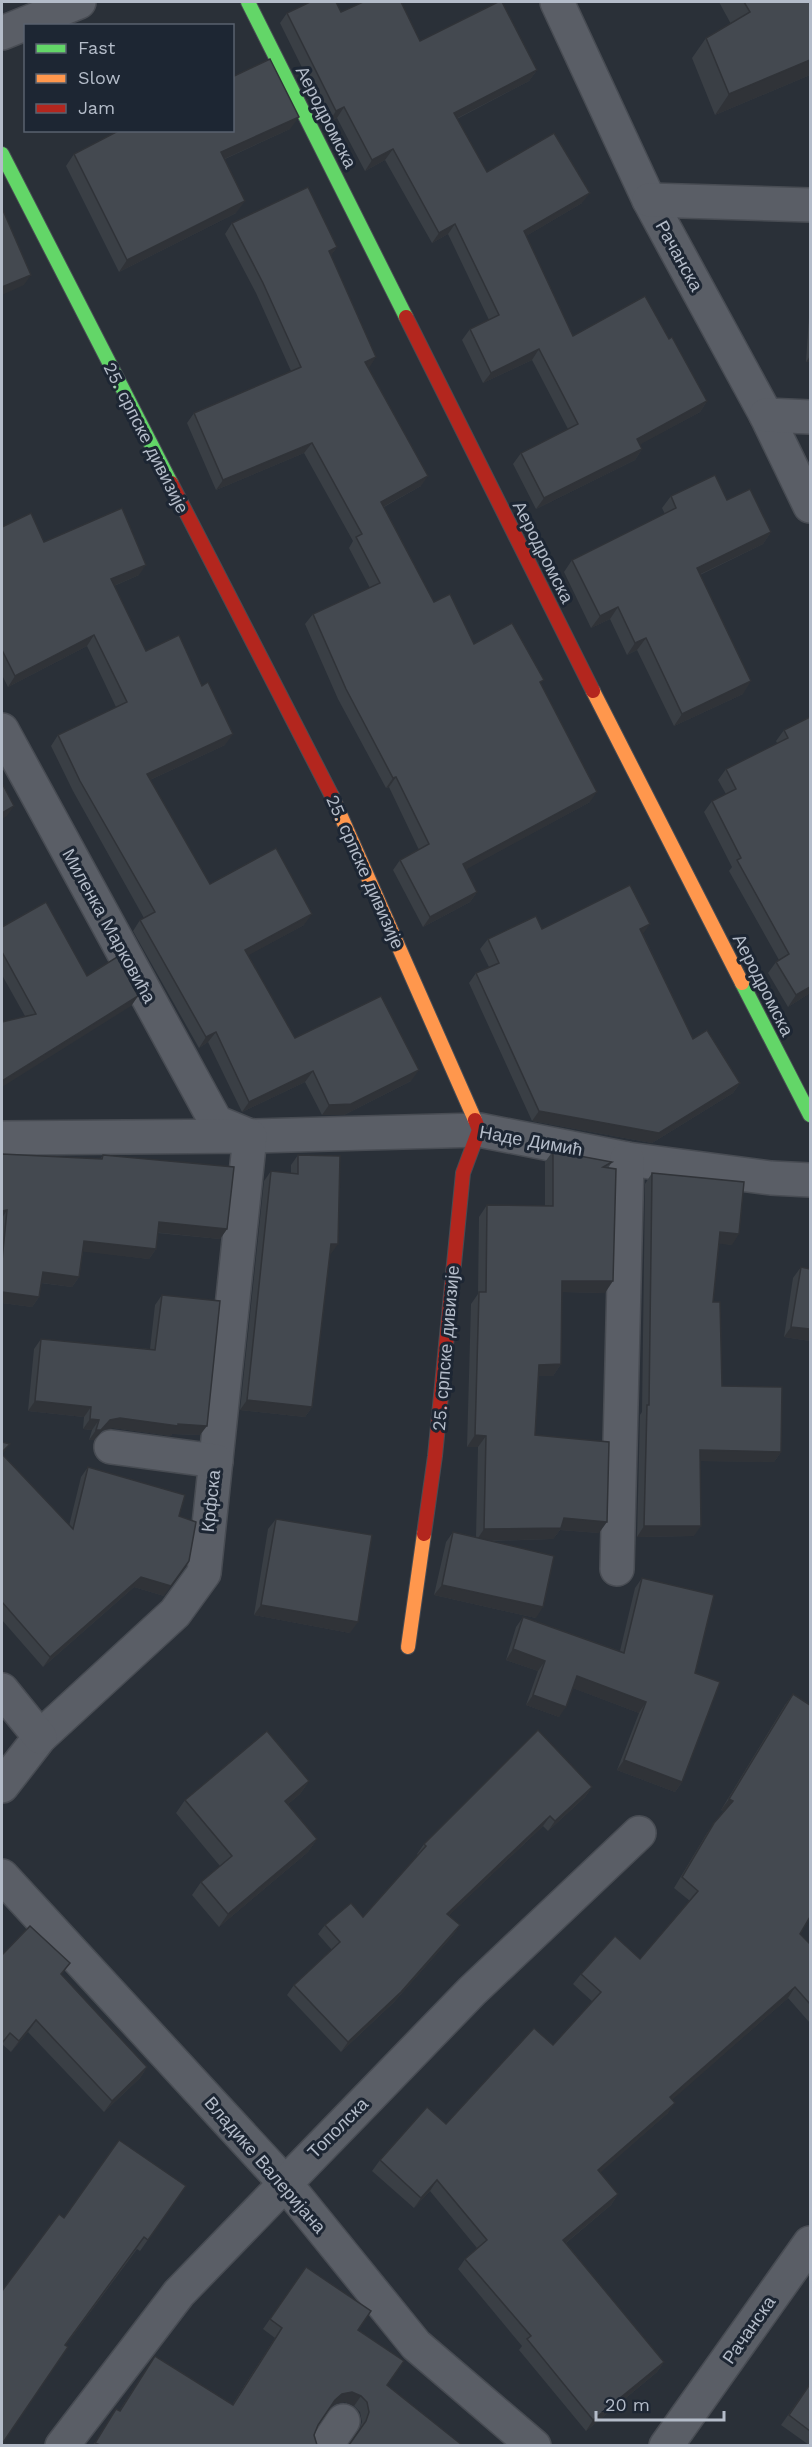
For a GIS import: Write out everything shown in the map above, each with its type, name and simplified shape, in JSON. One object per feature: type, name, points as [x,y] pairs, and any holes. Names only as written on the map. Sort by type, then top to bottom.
[{"type":"street","points":[[24,24],[79,2]]},
{"type":"street","name":"Аеродромска","points":[[248,2],[608,722],[810,1116]]},
{"type":"street","name":"Рачанска","points":[[557,2],[649,200],[766,416],[810,506]]},
{"type":"street","points":[[2,33],[24,24]]},
{"type":"street","name":"25. српске дивизије","points":[[2,154],[338,808],[479,1131],[463,1173],[435,1456],[408,1647]]},
{"type":"street","points":[[649,200],[810,205]]},
{"type":"street","points":[[766,416],[810,417]]},
{"type":"street","name":"Миленка Марковића","points":[[2,730],[216,1122]]},
{"type":"street","name":"Наде Димић","points":[[216,1122],[250,1136]]},
{"type":"street","name":"Наде Димић","points":[[2,1138],[479,1131],[627,1159],[771,1178],[810,1180]]},
{"type":"street","name":"Крфска","points":[[2,1786],[40,1737],[175,1613],[204,1574],[250,1136]]},
{"type":"street","points":[[617,1569],[627,1159]]},
{"type":"street","points":[[111,1447],[216,1461]]},
{"type":"street","points":[[2,1690],[40,1737]]},
{"type":"street","name":"Тополска","points":[[62,2445],[179,2293],[284,2182],[472,1991],[639,1833]]},
{"type":"street","name":"Владике Валеријана","points":[[2,1876],[284,2182],[416,2345],[534,2445]]},
{"type":"street","name":"Рачанска","points":[[666,2445],[810,2243]]},
{"type":"building","points":[[310,2],[336,2],[341,12],[363,2],[401,2],[420,41],[502,2],[537,70],[454,113],[487,172],[554,133],[590,193],[524,231],[573,336],[645,296],[669,339],[672,337],[707,401],[637,439],[642,449],[544,498],[521,453],[578,424],[539,349],[491,373],[470,329],[499,315],[455,224],[439,233],[393,149],[372,160],[344,107],[336,111],[287,13]]},
{"type":"building","points":[[744,2],[810,2],[810,60],[729,94],[706,38],[750,12]]},
{"type":"building","points":[[270,59],[299,117],[221,152],[245,201],[127,260],[74,154],[116,132],[234,132],[234,76]]},
{"type":"building","points":[[308,187],[337,247],[329,251],[376,357],[365,362],[428,476],[381,502],[434,602],[450,594],[474,644],[512,623],[544,680],[540,682],[597,792],[463,864],[477,892],[430,917],[400,860],[429,844],[396,777],[393,778],[346,689],[313,614],[380,583],[356,537],[362,534],[312,443],[223,480],[194,413],[301,367],[263,283],[232,223]]},
{"type":"building","points":[[2,208],[31,275],[2,287]]},
{"type":"building","points":[[715,475],[727,500],[750,489],[771,532],[697,568],[751,681],[682,714],[646,638],[635,643],[618,607],[600,616],[572,560],[676,508],[671,496]]},
{"type":"building","points":[[122,508],[146,565],[111,579],[146,651],[179,635],[202,686],[208,682],[233,734],[147,774],[210,884],[276,848],[312,914],[245,950],[295,1038],[381,996],[419,1070],[351,1104],[329,1105],[313,1071],[249,1102],[216,1032],[206,1037],[140,920],[155,912],[80,781],[58,735],[127,702],[94,635],[15,676],[2,650],[2,527],[31,513],[44,542]]},
{"type":"building","points":[[810,717],[810,987],[796,995],[776,962],[789,954],[737,860],[741,858],[712,801],[736,789],[726,769],[788,738],[784,730]]},
{"type":"building","points":[[2,783],[14,806],[2,813]]},
{"type":"building","points":[[630,885],[650,924],[640,929],[693,1039],[707,1030],[740,1083],[659,1133],[539,1111],[476,973],[499,963],[488,939],[536,916],[542,929]]},
{"type":"building","points":[[46,902],[87,976],[117,957],[138,996],[2,1081],[2,1022],[36,1014],[2,952],[2,927]]},
{"type":"building","points":[[553,1151],[612,1162],[603,1167],[616,1169],[613,1281],[562,1281],[561,1364],[539,1365],[535,1435],[609,1442],[607,1522],[564,1518],[561,1528],[484,1529],[486,1436],[475,1435],[479,1292],[486,1292],[487,1205],[553,1206]]},
{"type":"building","points":[[2,1154],[102,1159],[103,1155],[234,1167],[227,1229],[159,1222],[156,1249],[84,1241],[79,1277],[43,1272],[39,1297],[2,1292],[2,1261],[7,1210],[2,1211]]},
{"type":"building","points":[[298,1155],[340,1156],[338,1244],[331,1244],[312,1407],[247,1400],[271,1171],[298,1174]]},
{"type":"building","points":[[652,1173],[744,1182],[739,1234],[720,1232],[713,1302],[720,1302],[722,1386],[782,1387],[781,1452],[700,1450],[701,1526],[644,1526],[647,1405],[649,1405]]},
{"type":"building","points":[[801,1267],[810,1269],[810,1329],[791,1327]]},
{"type":"building","points":[[162,1295],[220,1301],[207,1426],[178,1424],[178,1426],[120,1418],[110,1420],[101,1430],[96,1430],[99,1420],[90,1419],[91,1407],[35,1401],[41,1339],[155,1350]]},
{"type":"building","points":[[2,1442],[10,1444],[2,1452]]},
{"type":"building","points":[[2,1454],[73,1529],[88,1467],[185,1495],[179,1516],[196,1522],[189,1561],[171,1586],[141,1577],[50,1657],[2,1602]]},
{"type":"building","points":[[276,1519],[372,1535],[358,1622],[261,1605]]},
{"type":"building","points":[[453,1532],[554,1556],[543,1607],[442,1585]]},
{"type":"building","points":[[642,1578],[714,1595],[695,1673],[720,1682],[682,1782],[624,1760],[646,1702],[577,1676],[566,1707],[533,1695],[545,1661],[513,1649],[523,1617],[624,1653]]},
{"type":"building","points":[[793,1694],[810,1705],[810,1917],[800,1934],[810,1944],[810,2004],[795,1987],[670,2097],[675,2103],[598,2170],[618,2194],[563,2240],[664,2362],[593,2420],[527,2339],[531,2336],[465,2259],[487,2240],[437,2180],[421,2198],[380,2160],[427,2107],[446,2124],[534,2028],[553,2045],[601,1992],[581,1974],[615,1936],[640,1959],[698,1891],[682,1877],[714,1823],[733,1801],[729,1799]]},
{"type":"building","points":[[538,1730],[592,1787],[555,1821],[550,1816],[447,1914],[460,1925],[401,1992],[348,2042],[294,1985],[340,1942],[325,1925],[351,1903],[363,1917],[426,1846],[424,1844]]},
{"type":"building","points":[[267,1731],[309,1781],[285,1801],[317,1839],[228,1914],[201,1882],[232,1856],[185,1800]]},
{"type":"building","points":[[30,1926],[70,1963],[61,1974],[147,2067],[112,2101],[36,2020],[19,2041],[10,2033],[2,2043],[2,1955]]},
{"type":"building","points":[[119,2140],[186,2186],[148,2240],[144,2237],[65,2345],[68,2347],[2,2444],[2,2291],[59,2214],[64,2218]]},
{"type":"building","points":[[306,2267],[371,2311],[358,2330],[404,2361],[387,2385],[462,2445],[349,2445],[366,2421],[369,2412],[367,2402],[352,2392],[342,2394],[335,2400],[318,2425],[314,2435],[317,2445],[100,2445],[95,2443],[116,2409],[120,2411],[155,2356],[233,2405],[282,2328],[270,2319]]},
{"type":"building","points":[[810,2384],[810,2431],[789,2415]]},
{"type":"traffic: fast","points":[[248,2],[406,317]]},
{"type":"traffic: fast","points":[[2,154],[171,483]]},
{"type":"traffic: fast","points":[[742,983],[810,1115]]},
{"type":"traffic: slow","points":[[593,691],[742,983]]},
{"type":"traffic: slow","points":[[332,796],[475,1120]]},
{"type":"traffic: slow","points":[[408,1647],[424,1534]]},
{"type":"traffic: jam","points":[[406,317],[593,691]]},
{"type":"traffic: jam","points":[[171,483],[332,796]]},
{"type":"traffic: jam","points":[[424,1534],[435,1456],[463,1173],[479,1130],[475,1120]]}]
